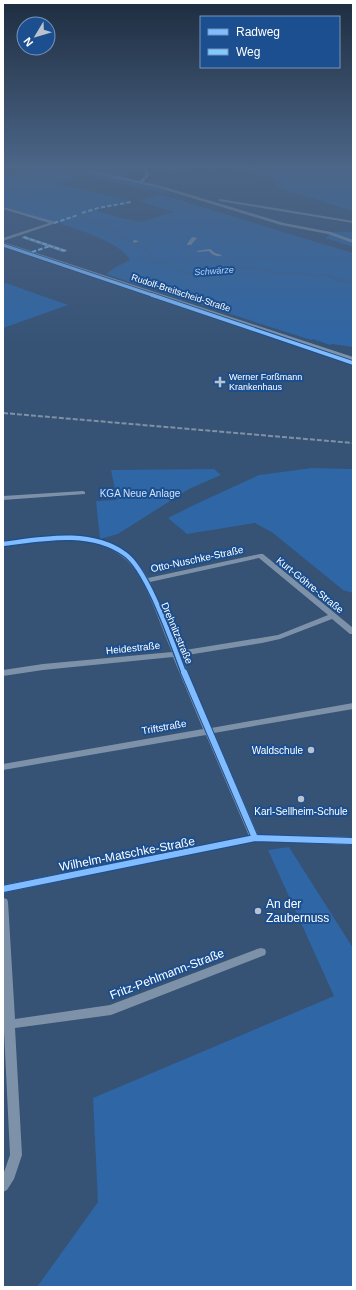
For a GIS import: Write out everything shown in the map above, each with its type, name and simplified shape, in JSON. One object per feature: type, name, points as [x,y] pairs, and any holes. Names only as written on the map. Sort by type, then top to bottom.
[{"type":"street","points":[[3,241],[45,226]]},
{"type":"street","points":[[294,226],[329,233],[353,242]]},
{"type":"street","points":[[24,238],[65,251]]},
{"type":"street","name":"Rudolf-Breitscheid-Straße","points":[[3,241],[353,359]]},
{"type":"street","points":[[32,252],[50,246]]},
{"type":"street","points":[[3,498],[83,493]]},
{"type":"street","name":"Drehnitzstraße","points":[[3,544],[73,538],[103,544],[115,548],[126,555],[146,581],[255,838]]},
{"type":"street","name":"Kurt-Göhre-Straße","points":[[253,557],[260,556],[353,632]]},
{"type":"street","name":"Otto-Nuschke-Straße","points":[[146,581],[253,557]]},
{"type":"street","name":"Heidestraße","points":[[3,673],[43,667],[176,654],[280,637],[332,616]]},
{"type":"street","name":"Triftstraße","points":[[3,767],[208,730],[353,706]]},
{"type":"street","name":"Wilhelm-Matschke-Straße","points":[[3,889],[255,838],[353,841]]},
{"type":"street","points":[[3,902],[16,1155],[10,1175],[3,1186]]},
{"type":"street","name":"Fritz-Pehlmann-Straße","points":[[9,1024],[111,1010],[261,952]]},
{"type":"green space","points":[[68,226],[265,226],[353,253],[353,347],[330,345],[313,339],[311,340],[165,293],[168,292],[168,288],[142,286],[106,274],[130,260],[118,248]]},
{"type":"green space","points":[[334,232],[353,232],[353,247],[325,238]]},
{"type":"green space","points":[[3,282],[68,305],[3,328]]},
{"type":"green space","points":[[312,468],[353,469],[353,593],[343,590],[273,533],[255,523],[187,534],[168,518],[259,475]]},
{"type":"green space","name":"KGA Neue Anlage","points":[[214,469],[221,475],[189,489],[118,534],[100,539],[96,501],[117,500],[111,470]]},
{"type":"green space","points":[[289,847],[353,948],[353,1287],[37,1287],[98,1202],[93,1098],[334,996],[268,850]]},
{"type":"waterway","name":"Schwärze","points":[[104,226],[111,229],[116,236],[138,244],[151,253],[151,259],[154,262],[168,265],[177,271],[187,273],[226,272],[238,268],[252,267],[272,273],[300,273],[318,276],[327,275],[353,285]]},
{"type":"railway","points":[[3,413],[353,443]]},
{"type":"marked path","points":[[24,237],[65,251]]},
{"type":"marked path","points":[[32,252],[50,246]]},
{"type":"cycle path","points":[[3,245],[353,363]]},
{"type":"cycle path","points":[[3,544],[33,540],[66,538],[82,539],[112,546],[125,554],[131,560],[146,581],[255,838]]},
{"type":"cycle path","points":[[3,889],[255,838],[353,841]]},
{"type":"place","name":"Werner Forßmann Krankenhaus","points":[[220,382]]},
{"type":"place","name":"Waldschule","points":[[311,750]]},
{"type":"place","name":"Karl-Sellheim-Schule","points":[[301,799]]},
{"type":"place","name":"An der Zaubernuss","points":[[258,911]]}]
